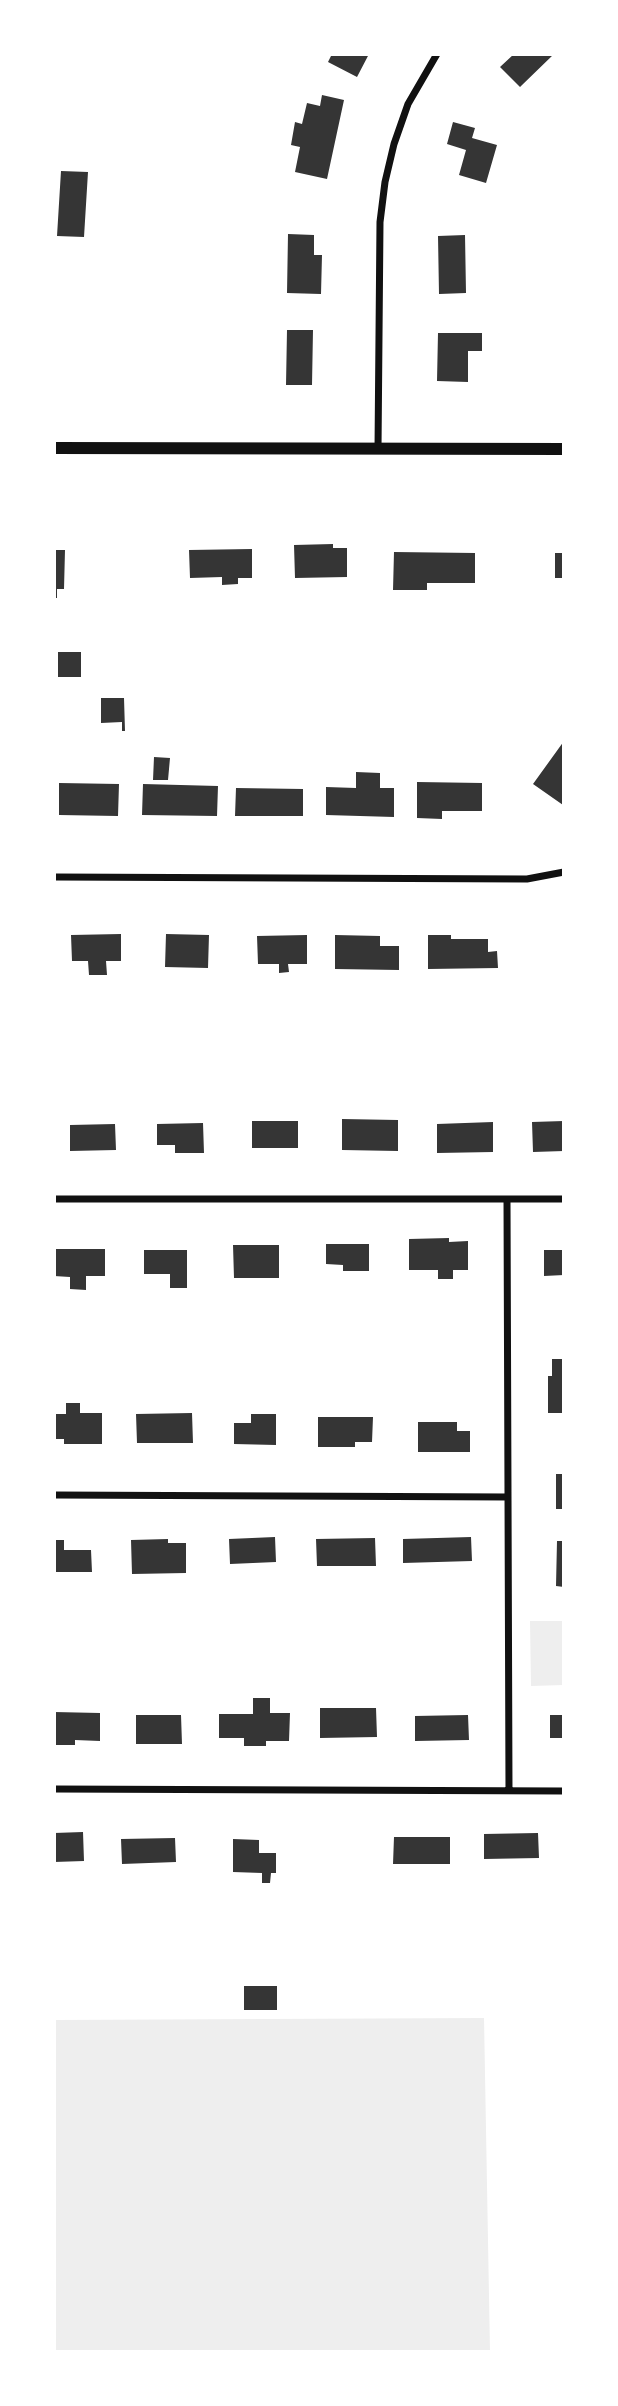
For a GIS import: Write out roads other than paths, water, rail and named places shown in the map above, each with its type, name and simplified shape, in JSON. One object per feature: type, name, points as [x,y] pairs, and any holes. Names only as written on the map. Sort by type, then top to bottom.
[{"type":"street","points":[[378,449],[380,222],[385,182],[394,144],[408,104],[437,54]]},
{"type":"street","points":[[54,448],[564,449]]},
{"type":"street","points":[[54,877],[527,879],[564,872]]},
{"type":"street","points":[[54,1199],[564,1199]]},
{"type":"street","points":[[507,1199],[509,1791]]},
{"type":"street","points":[[54,1495],[508,1497]]},
{"type":"street","points":[[54,1789],[564,1791]]}]
